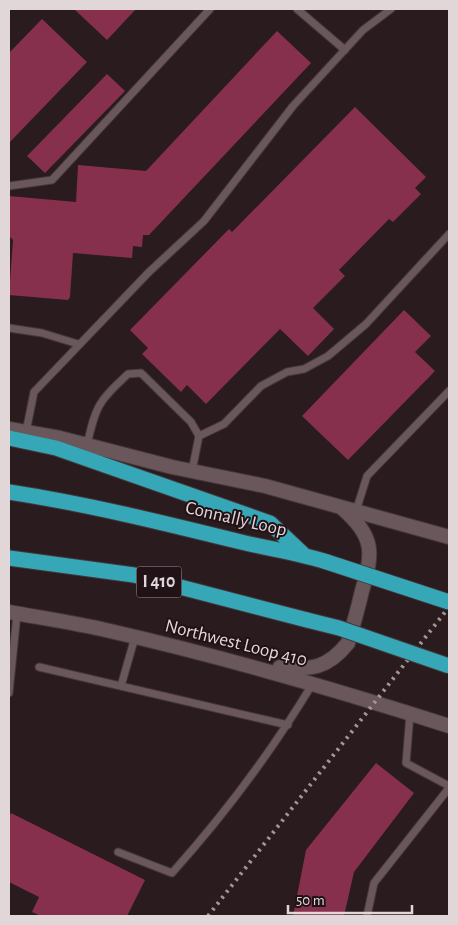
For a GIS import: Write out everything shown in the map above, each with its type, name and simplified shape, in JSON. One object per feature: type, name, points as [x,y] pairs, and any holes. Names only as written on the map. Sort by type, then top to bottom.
[{"type":"highway","points":[[9,438],[56,448],[270,523],[304,554]]},
{"type":"highway","name":"Connally Loop","points":[[9,492],[141,517],[250,544],[304,554],[449,602]]},
{"type":"highway","name":"I 410","points":[[9,558],[134,575],[339,628],[449,666]]},
{"type":"main road","points":[[9,428],[192,471],[265,486],[449,537]]},
{"type":"main road","points":[[242,664],[304,669],[317,668],[342,650],[348,643],[371,560],[365,534],[354,519],[340,506]]},
{"type":"main road","points":[[433,532],[449,529]]},
{"type":"main road","name":"Northwest Loop 410","points":[[13,613],[135,637],[242,664],[314,683],[449,726]]},
{"type":"lane","points":[[9,186],[52,180],[210,9]]},
{"type":"lane","points":[[297,9],[345,50]]},
{"type":"lane","points":[[26,432],[34,392],[149,272],[204,221],[292,106],[363,30],[390,9]]},
{"type":"lane","points":[[199,436],[224,424],[261,386],[287,372],[304,369],[328,356],[366,324],[449,234]]},
{"type":"lane","points":[[9,328],[42,333],[78,344]]},
{"type":"lane","points":[[87,445],[94,414],[102,399],[128,374],[142,373],[191,422],[199,436],[192,471]]},
{"type":"lane","points":[[356,511],[367,476],[449,391]]},
{"type":"lane","points":[[9,693],[13,613]]},
{"type":"lane","points":[[121,686],[135,637]]},
{"type":"lane","points":[[39,667],[288,725]]},
{"type":"lane","points":[[118,852],[172,873],[212,828],[288,725],[314,683]]},
{"type":"lane","points":[[368,916],[374,883],[449,787],[406,763],[410,714]]},
{"type":"building","points":[[74,9],[136,9],[107,40]]},
{"type":"building","points":[[42,19],[87,62],[9,143],[9,53]]},
{"type":"building","points":[[277,31],[311,63],[149,235],[143,235],[142,247],[133,246],[132,258],[73,253],[70,297],[68,300],[9,295],[13,240],[9,236],[9,196],[76,202],[78,165],[146,171]]},
{"type":"building","points":[[107,74],[125,91],[45,173],[27,156]]},
{"type":"building","points":[[355,107],[426,177],[415,188],[421,194],[393,222],[389,219],[339,270],[345,276],[313,308],[334,329],[308,356],[280,329],[206,404],[187,385],[181,392],[142,354],[148,348],[130,330],[229,229],[232,232]]},
{"type":"building","points":[[404,310],[431,336],[415,352],[435,371],[348,460],[302,416]]},
{"type":"building","points":[[376,763],[414,793],[354,872],[344,916],[293,916],[306,850]]},
{"type":"building","points":[[11,813],[145,880],[127,916],[41,916],[32,912],[39,897],[9,882],[9,817]]},
{"type":"railway","points":[[208,916],[449,607]]}]
